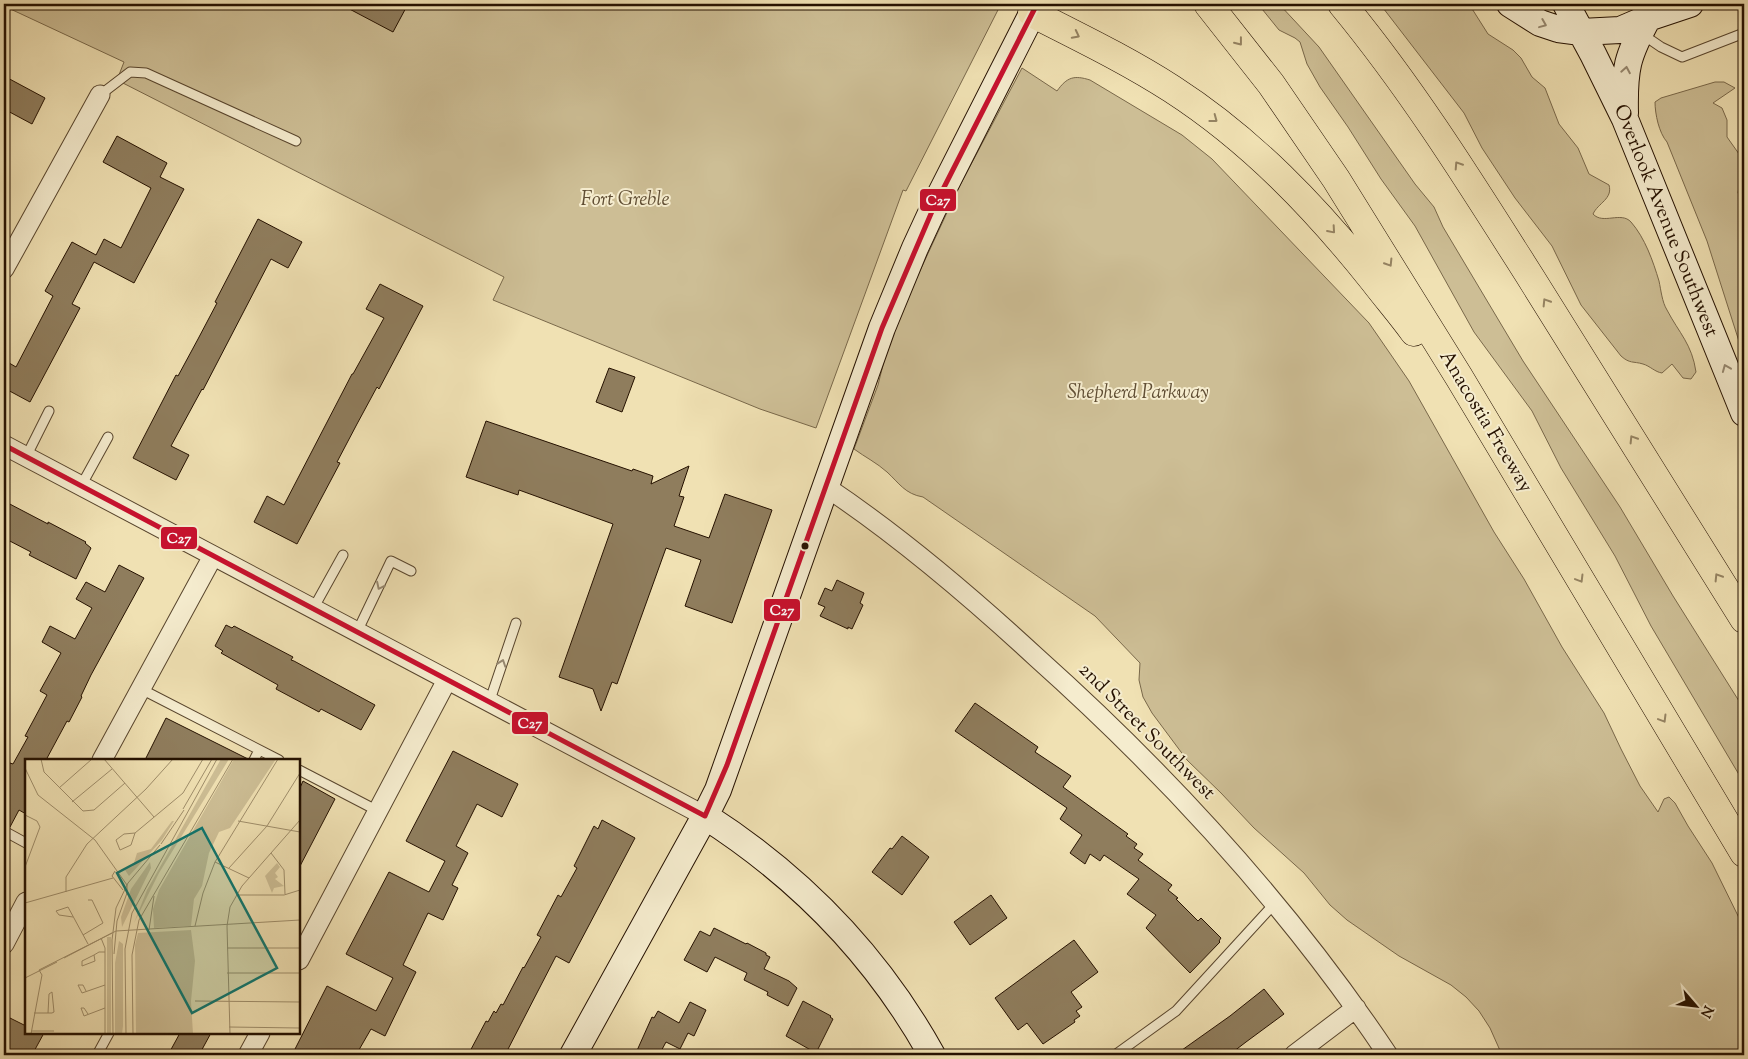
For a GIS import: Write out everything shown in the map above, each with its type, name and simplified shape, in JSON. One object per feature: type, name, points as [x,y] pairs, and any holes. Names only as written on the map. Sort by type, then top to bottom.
[{"type":"highway","name":"Anacostia Freeway","points":[[1208,4],[1271,84],[1336,179],[1459,377],[1744,853]]},
{"type":"highway","points":[[1342,4],[1391,67],[1436,132],[1513,250],[1744,619]]},
{"type":"highway","points":[[1034,8],[1172,89],[1224,127],[1260,157],[1290,186],[1335,233],[1411,328],[1461,398],[1554,537]]},
{"type":"street","points":[[1510,4],[1540,23],[1558,29],[1581,32],[1620,30],[1644,18],[1690,4]]},
{"type":"street","name":"Overlook Avenue Southwest","points":[[1566,4],[1625,119],[1744,413]]},
{"type":"street","points":[[573,1055],[705,816],[727,765],[882,328],[915,248],[1034,8]]},
{"type":"street","points":[[1625,119],[1625,72],[1644,18]]},
{"type":"street","points":[[4,269],[100,95]]},
{"type":"street","points":[[4,445],[705,816],[783,874],[834,921],[879,973],[905,1009],[925,1052]]},
{"type":"street","name":"2nd Street Southwest","points":[[826,487],[854,506],[944,576],[1066,683],[1167,782],[1275,903],[1328,969],[1388,1055]]},
{"type":"street","points":[[103,759],[213,556]]},
{"type":"street","points":[[300,958],[447,680]]},
{"type":"street","points":[[4,944],[25,904]]},
{"type":"street","points":[[1294,1055],[1356,1008]]},
{"type":"street","points":[[248,1055],[259,1034]]},
{"type":"lane","points":[[1644,18],[1661,47],[1682,57],[1744,33]]},
{"type":"lane","points":[[100,95],[130,72],[146,74],[296,141]]},
{"type":"lane","points":[[26,457],[48,411]]},
{"type":"lane","points":[[81,486],[108,437]]},
{"type":"lane","points":[[313,609],[343,555]]},
{"type":"lane","points":[[357,632],[391,561],[411,571]]},
{"type":"lane","points":[[489,703],[516,623]]},
{"type":"lane","points":[[141,689],[277,759]]},
{"type":"lane","points":[[254,759],[259,750]]},
{"type":"lane","points":[[300,771],[378,811]]},
{"type":"lane","points":[[4,831],[25,842]]},
{"type":"lane","points":[[1116,1055],[1176,1011],[1275,903]]},
{"type":"lane","points":[[97,1055],[108,1034]]},
{"type":"green space","name":"Fort Greble","points":[[4,4],[1001,4],[906,191],[903,190],[816,428],[760,409],[493,300],[504,277],[117,80],[124,62],[4,6]]},
{"type":"green space","points":[[1258,4],[1279,4],[1319,47],[1415,184],[1434,207],[1443,227],[1523,361],[1620,507],[1744,709],[1744,783],[1651,626],[1615,556],[1561,468],[1532,411],[1474,332],[1415,226],[1381,179],[1320,87],[1307,64],[1300,42],[1279,30]]},
{"type":"green space","points":[[1380,4],[1469,4],[1488,34],[1513,50],[1521,58],[1532,77],[1545,88],[1559,124],[1578,148],[1589,174],[1609,185],[1609,194],[1593,214],[1602,218],[1627,219],[1636,228],[1644,242],[1657,273],[1665,307],[1684,339],[1694,362],[1696,372],[1691,379],[1683,378],[1672,364],[1662,373],[1643,364],[1624,359],[1621,356],[1581,305],[1552,246],[1515,198],[1482,148],[1464,113]]},
{"type":"green space","name":"Shepherd Parkway","points":[[1022,68],[1057,91],[1071,78],[1090,80],[1182,135],[1212,159],[1369,323],[1409,381],[1494,532],[1524,579],[1562,647],[1604,713],[1640,786],[1658,812],[1664,799],[1669,797],[1675,803],[1712,863],[1744,928],[1744,1055],[1502,1055],[1490,1028],[1479,1011],[1466,997],[1451,985],[1399,956],[1347,920],[1330,905],[1304,873],[1254,828],[1187,760],[1152,713],[1143,697],[1139,680],[1140,663],[1095,616],[923,497],[907,491],[883,469],[854,449],[878,385],[891,333],[958,189]]},
{"type":"green space","points":[[1715,82],[1724,82],[1735,88],[1713,103],[1722,108],[1727,120],[1727,137],[1744,161],[1738,193],[1744,198],[1744,357],[1707,241],[1660,129],[1655,107],[1655,102],[1661,98]]},
{"type":"building","points":[[340,4],[408,4],[393,32]]},
{"type":"building","points":[[4,76],[45,98],[32,124],[4,109]]},
{"type":"building","points":[[117,136],[167,163],[160,177],[184,189],[134,283],[94,262],[72,304],[80,308],[30,402],[4,388],[4,360],[16,367],[53,296],[45,291],[72,242],[96,255],[104,239],[121,248],[151,188],[103,162]]},
{"type":"building","points":[[258,219],[302,242],[288,268],[271,259],[203,390],[171,446],[189,455],[176,480],[133,458],[176,375],[178,376],[217,303],[215,302]]},
{"type":"building","points":[[380,284],[423,306],[379,389],[377,387],[357,424],[337,462],[340,463],[297,544],[254,522],[267,496],[284,505],[352,374],[384,318],[366,309]]},
{"type":"building","points":[[609,368],[635,377],[622,412],[596,402]]},
{"type":"building","points":[[486,421],[632,471],[633,469],[653,476],[651,484],[689,466],[679,496],[684,497],[674,526],[709,538],[725,494],[772,510],[732,623],[685,606],[701,560],[666,548],[617,684],[612,682],[601,711],[593,689],[559,677],[613,524],[519,490],[518,495],[466,477]]},
{"type":"building","points":[[4,501],[86,542],[91,548],[76,579],[29,555],[31,552],[4,538]]},
{"type":"building","points":[[119,565],[144,578],[91,675],[69,722],[67,721],[47,759],[25,759],[25,813],[19,810],[10,827],[4,825],[4,775],[10,763],[13,764],[28,737],[25,736],[47,695],[40,691],[61,653],[42,642],[50,626],[75,639],[92,608],[76,599],[86,582],[105,592]]},
{"type":"building","points":[[837,580],[864,593],[860,603],[863,605],[852,629],[848,627],[848,629],[820,616],[825,607],[818,604],[825,588],[832,591]]},
{"type":"building","points":[[226,625],[232,628],[234,626],[293,657],[291,660],[375,705],[361,730],[321,709],[319,712],[276,689],[278,685],[221,653],[223,651],[215,646]]},
{"type":"building","points":[[975,703],[1038,747],[1035,752],[1071,776],[1063,787],[1128,834],[1126,836],[1137,844],[1134,848],[1143,854],[1138,860],[1172,885],[1168,890],[1178,898],[1176,899],[1198,921],[1201,918],[1221,938],[1220,942],[1190,973],[1146,928],[1156,915],[1127,894],[1139,879],[1104,855],[1100,861],[1090,854],[1085,864],[1070,853],[1082,835],[1060,819],[1067,808],[955,731]]},
{"type":"building","points":[[166,718],[248,759],[146,759]]},
{"type":"building","points":[[453,751],[518,784],[502,817],[477,804],[456,846],[468,853],[452,885],[458,888],[443,920],[428,913],[403,965],[416,972],[385,1036],[371,1029],[356,1055],[292,1055],[327,986],[376,1011],[393,978],[346,954],[389,872],[429,892],[445,861],[406,841]]},
{"type":"building","points":[[303,781],[335,799],[300,866],[300,788]]},
{"type":"building","points":[[602,820],[635,838],[569,963],[556,956],[505,1055],[468,1055],[486,1021],[488,1022],[494,1011],[496,1013],[501,1004],[503,1005],[541,937],[537,935],[558,895],[561,897],[577,868],[574,866],[594,826],[598,829]]},
{"type":"building","points":[[902,836],[929,857],[902,895],[872,872],[890,848],[892,849]]},
{"type":"building","points":[[991,895],[1007,918],[970,945],[954,922]]},
{"type":"building","points":[[714,928],[747,943],[770,957],[764,969],[789,981],[797,988],[788,1006],[767,995],[768,992],[744,980],[747,973],[715,957],[707,972],[684,960],[700,931],[710,936]]},
{"type":"building","points":[[1074,940],[1098,972],[1071,992],[1082,1007],[1076,1011],[1080,1016],[1074,1020],[1075,1022],[1043,1044],[1027,1023],[1018,1030],[995,998]]},
{"type":"building","points":[[1264,989],[1284,1014],[1229,1055],[1175,1055],[1230,1016]]},
{"type":"building","points":[[803,1001],[831,1016],[833,1019],[816,1053],[786,1036]]},
{"type":"building","points":[[690,1002],[706,1010],[694,1036],[688,1033],[680,1049],[666,1042],[659,1055],[635,1055],[652,1017],[654,1018],[658,1011],[679,1023]]},
{"type":"building","points":[[10,1018],[25,1026],[25,1034],[43,1034],[32,1055],[15,1055],[4,1049],[4,1029]]},
{"type":"building","points":[[179,1034],[210,1034],[199,1055],[168,1055]]},
{"type":"transit line","name":"C27","points":[[705,816],[727,765],[882,328],[933,209],[1037,4]]},
{"type":"transit line","name":"C27","points":[[4,445],[705,816]]}]
